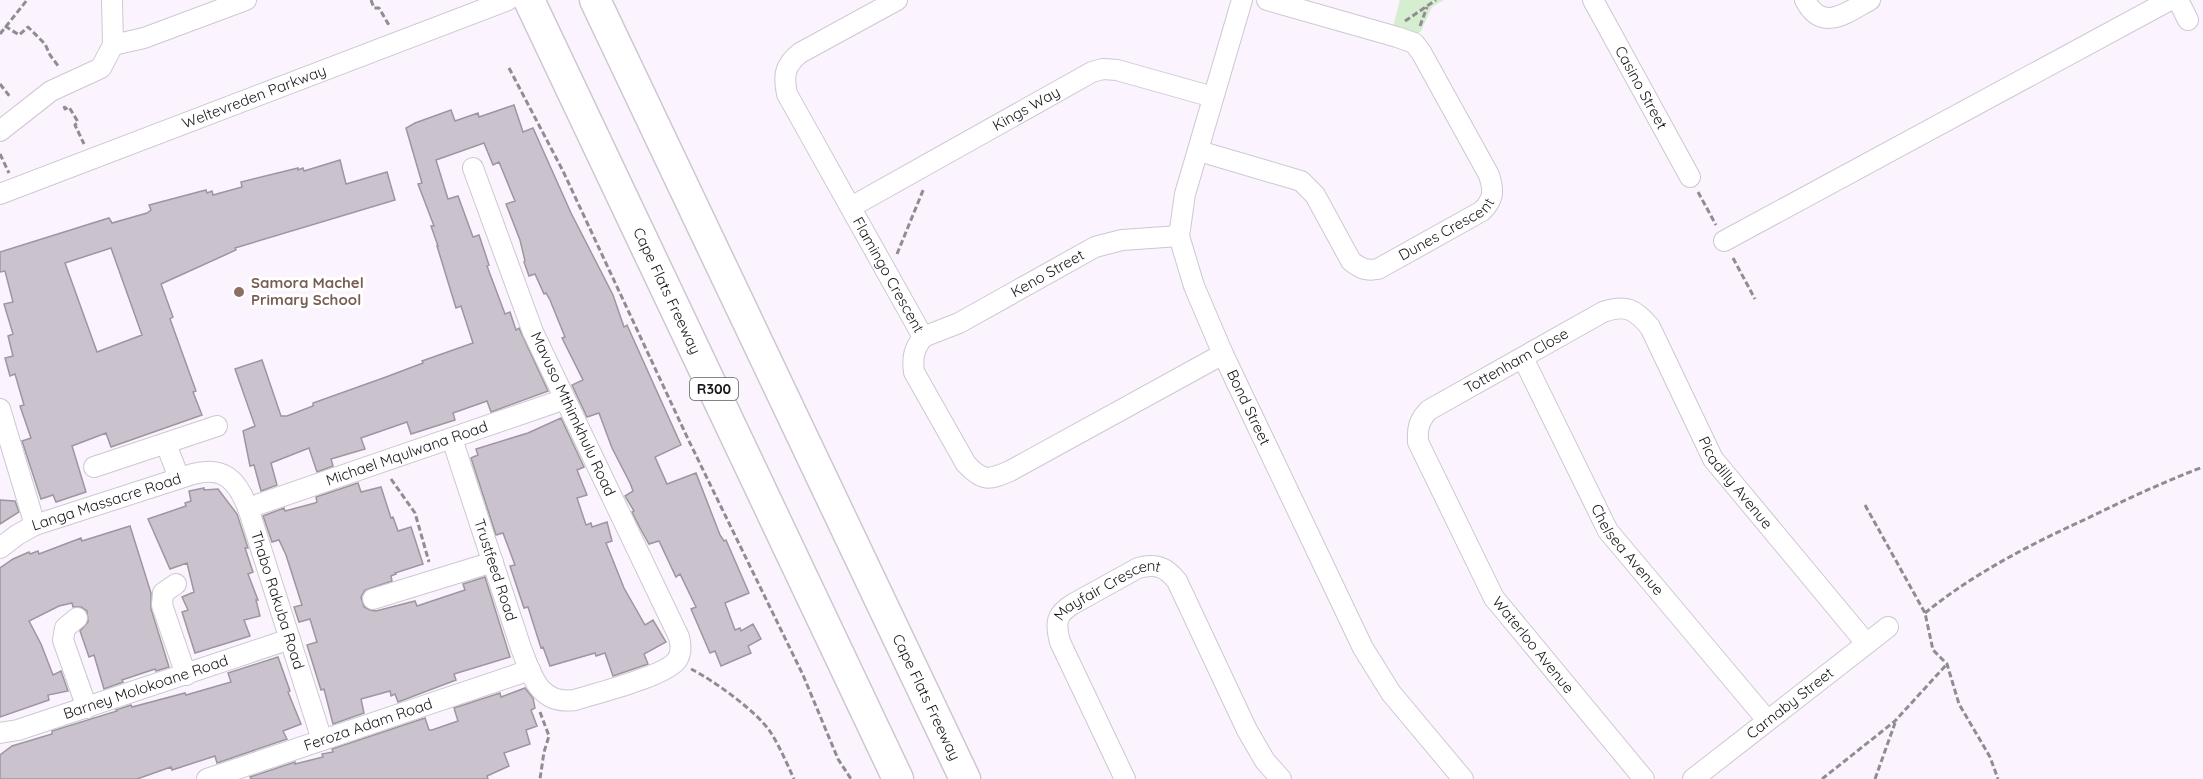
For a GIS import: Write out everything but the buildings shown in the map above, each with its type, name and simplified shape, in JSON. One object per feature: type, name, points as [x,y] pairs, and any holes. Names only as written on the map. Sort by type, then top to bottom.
[{"type":"highway","name":"Cape Flats Freeway","points":[[529,0],[898,779]]},
{"type":"highway","name":"Cape Flats Freeway","points":[[596,0],[964,779]]},
{"type":"street","points":[[0,132],[60,88],[101,68],[113,45],[112,0]]},
{"type":"street","points":[[113,45],[144,38],[246,0]]},
{"type":"street","name":"Weltevreden Parkway","points":[[0,194],[508,0]]},
{"type":"street","name":"Flamingo Crescent","points":[[897,0],[800,52],[785,70],[784,83],[787,94],[923,337],[915,349],[912,361],[914,372],[966,464],[976,475],[986,479],[1010,471],[1223,354]]},
{"type":"street","name":"Bond Street","points":[[1242,0],[1185,195],[1179,236],[1194,286],[1223,354],[1377,673],[1463,779]]},
{"type":"street","name":"Dunes Crescent","points":[[1199,151],[1301,181],[1315,195],[1351,261],[1360,269],[1369,271],[1482,211],[1490,203],[1493,195],[1489,175],[1421,52],[1414,44],[1397,37],[1267,0]]},
{"type":"street","name":"Casino Street","points":[[1593,0],[1690,177]]},
{"type":"street","points":[[1805,0],[1816,15],[1826,19],[1839,17],[1870,0]]},
{"type":"street","points":[[1724,241],[2170,0]]},
{"type":"street","points":[[2178,0],[2188,20]]},
{"type":"street","name":"Kings Way","points":[[851,207],[1092,72],[1103,69],[1117,70],[1213,97]]},
{"type":"street","name":"Mavuso Mthimkhulu Road","points":[[472,168],[521,302],[679,637],[681,647],[678,659]]},
{"type":"street","name":"Keno Street","points":[[923,337],[959,323],[1095,247],[1122,240],[1179,236]]},
{"type":"street","name":"Tottenham Close","points":[[1417,430],[1421,419],[1429,410],[1603,312],[1616,308],[1628,309]]},
{"type":"street","name":"Picadilly Avenue","points":[[1628,309],[1640,315],[1650,327],[1713,459],[1866,643]]},
{"type":"street","name":"Chelsea Avenue","points":[[1523,357],[1608,531],[1767,720]]},
{"type":"street","name":"Michael Mqulwana Road","points":[[248,508],[565,399]]},
{"type":"street","points":[[0,409],[35,525]]},
{"type":"street","points":[[94,467],[217,426]]},
{"type":"street","name":"Waterloo Avenue","points":[[1417,430],[1418,442],[1424,457],[1494,598],[1644,779]]},
{"type":"street","name":"Trustfeed Road","points":[[452,439],[530,670],[543,700]]},
{"type":"street","points":[[166,444],[179,478]]},
{"type":"street","name":"Langa Massacre Road","points":[[0,548],[35,525],[179,478],[205,471],[218,471]]},
{"type":"street","name":"Thabo Rakuba Road","points":[[218,471],[235,483],[248,508],[322,740]]},
{"type":"street","points":[[373,599],[493,562]]},
{"type":"street","name":"Mayfair Crescent","points":[[1125,779],[1060,642],[1058,620],[1064,610],[1073,604],[1138,568],[1149,565],[1160,566],[1170,571],[1177,580],[1247,730],[1265,761],[1281,779]]},
{"type":"street","points":[[176,584],[163,593],[162,605],[186,675]]},
{"type":"street","points":[[77,618],[65,628],[63,640],[87,708]]},
{"type":"street","name":"Carnaby Street","points":[[1693,779],[1888,627]]},
{"type":"street","name":"Barney Molokoane Road","points":[[0,733],[18,730],[87,708],[290,639]]},
{"type":"street","points":[[543,700],[575,700],[658,673],[678,659]]},
{"type":"street","name":"Feroza Adam Road","points":[[207,779],[530,670]]},
{"type":"path","points":[[0,32],[27,0]]},
{"type":"path","points":[[371,0],[374,8],[379,8],[390,25],[395,43]]},
{"type":"path","points":[[1397,37],[1401,25],[1436,0]]},
{"type":"path","points":[[5,26],[19,35],[28,27],[45,44],[55,60],[60,99],[65,109],[69,107],[78,122],[75,125],[90,159]]},
{"type":"path","points":[[509,68],[563,171],[688,439],[804,675],[838,759],[851,779]]},
{"type":"path","points":[[889,275],[935,160]]},
{"type":"path","points":[[380,463],[415,513],[435,580]]},
{"type":"path","points":[[1924,613],[1955,589],[2043,539],[2160,483],[2203,467]]},
{"type":"path","points":[[1865,506],[1924,613],[1933,650],[1947,664],[1959,704],[1990,757],[1998,779]]},
{"type":"path","points":[[678,659],[739,701],[771,731],[794,779]]},
{"type":"path","points":[[1822,779],[1895,721],[1947,664]]},
{"type":"path","points":[[540,779],[549,736],[543,700]]},
{"type":"path","points":[[1875,779],[1895,721]]},
{"type":"green space","points":[[1400,0],[1444,0],[1432,7],[1421,31],[1415,35],[1393,27]]},
{"type":"place","name":"Samora Machel Primary School","points":[[239,292]]}]
